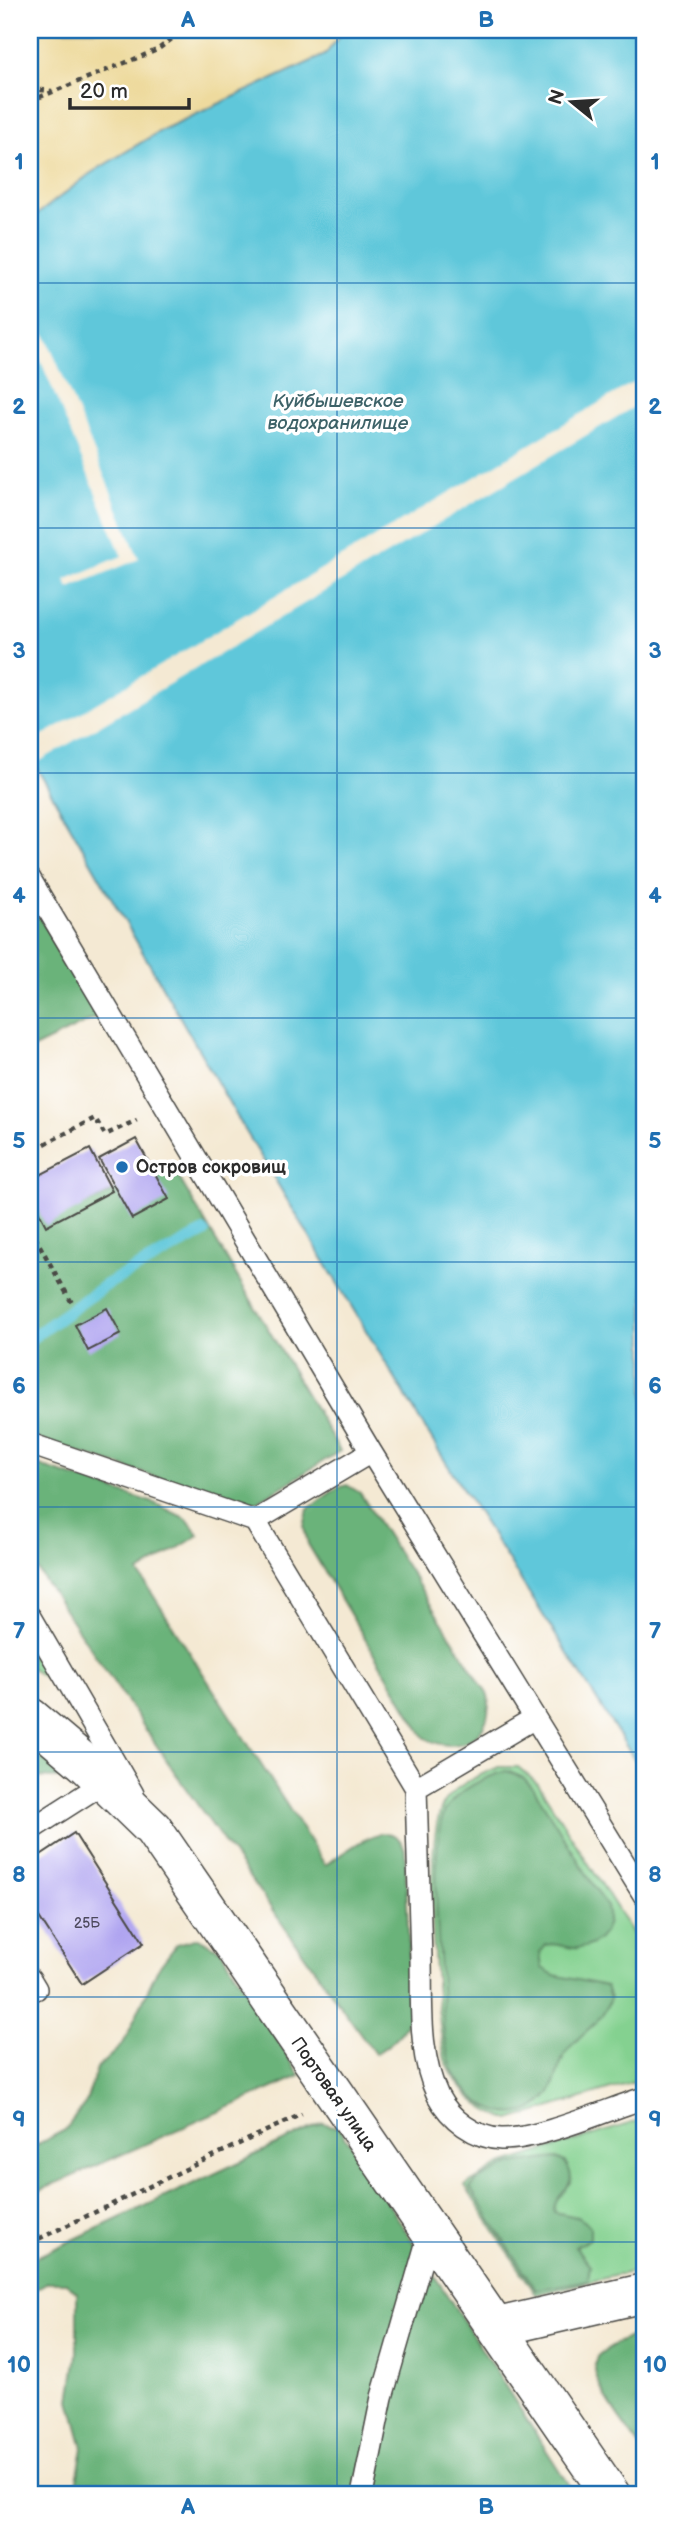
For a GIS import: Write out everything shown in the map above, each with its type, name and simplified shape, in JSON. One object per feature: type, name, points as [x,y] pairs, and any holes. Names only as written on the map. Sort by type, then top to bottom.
[{"type":"street","name":"Портовая улица","points":[[30,1717],[105,1782],[153,1829],[611,2495]]},
{"type":"street","points":[[498,2327],[644,2293]]},
{"type":"lane","points":[[30,879],[163,1107],[371,1452],[533,1719],[644,1895]]},
{"type":"lane","points":[[30,1444],[254,1521],[416,1788],[424,2039],[438,2096],[452,2115],[481,2135],[499,2139],[535,2133],[644,2098]]},
{"type":"lane","points":[[254,1521],[371,1452]]},
{"type":"lane","points":[[30,1617],[153,1829]]},
{"type":"lane","points":[[416,1788],[533,1719]]},
{"type":"lane","points":[[30,1830],[105,1782]]},
{"type":"lane","points":[[362,2495],[382,2398],[430,2231]]},
{"type":"path","points":[[30,101],[157,50],[184,30]]},
{"type":"path","points":[[30,89],[53,91]]},
{"type":"path","points":[[30,1144],[32,1151],[95,1118],[105,1135],[163,1107]]},
{"type":"path","points":[[30,1228],[72,1303]]},
{"type":"path","points":[[30,2243],[267,2130]]},
{"type":"green space","points":[[30,900],[97,1017],[30,1050]]},
{"type":"green space","points":[[161,1169],[175,1171],[340,1451],[249,1507],[30,1437],[30,1195],[46,1223]]},
{"type":"green space","points":[[40,1466],[154,1503],[187,1519],[199,1535],[139,1573],[325,1865],[356,1844],[379,1834],[390,1834],[398,1839],[405,1850],[411,2008],[399,2036],[375,2054],[182,1783],[30,1559],[30,1471]]},
{"type":"green space","points":[[347,1485],[360,1493],[488,1695],[486,1722],[480,1732],[461,1744],[437,1743],[424,1737],[308,1544],[304,1527],[308,1509],[337,1488]]},
{"type":"green space","points":[[30,1645],[52,1678],[51,1682],[30,1668]]},
{"type":"green space","points":[[30,1744],[51,1758],[57,1778],[30,1777]]},
{"type":"green space","points":[[499,1767],[518,1767],[538,1784],[644,1951],[644,2079],[510,2120],[488,2111],[470,2097],[456,2080],[445,2059],[438,2005],[433,1925],[432,1885],[438,1819],[451,1794],[477,1776]]},
{"type":"green space","points":[[507,1771],[524,1778],[534,1789],[607,1907],[608,1914],[603,1934],[593,1944],[575,1948],[550,1944],[540,1953],[542,1968],[554,1975],[606,1986],[610,1998],[597,2021],[567,2051],[545,2099],[532,2109],[518,2113],[503,2113],[476,2100],[456,2076],[450,2062],[444,2036],[437,1919],[437,1854],[445,1811],[456,1797],[472,1785]]},
{"type":"green space","points":[[198,1938],[221,1950],[300,2076],[30,2195],[30,2148],[65,2130],[86,2102],[97,2068],[123,2044],[157,1970],[177,1944]]},
{"type":"green space","points":[[644,2119],[644,2269],[536,2294],[465,2186],[502,2164]]},
{"type":"green space","points":[[323,2123],[340,2128],[575,2495],[74,2495],[83,2448],[70,2400],[77,2355],[77,2293],[65,2282],[48,2282],[30,2292],[30,2260]]},
{"type":"green space","points":[[556,2158],[565,2162],[571,2178],[555,2205],[554,2212],[577,2217],[590,2226],[590,2239],[575,2247],[590,2265],[588,2280],[536,2290],[470,2188],[476,2181],[510,2164]]},
{"type":"green space","points":[[644,2330],[644,2452],[603,2391],[595,2366],[600,2354]]},
{"type":"sand","points":[[30,30],[344,30],[325,55],[162,130],[91,173],[30,220]]},
{"type":"water","name":"Куйбышевское водохранилище","points":[[344,30],[644,30],[644,1774],[440,1453],[239,1120],[30,756],[30,220],[91,173],[162,130],[325,55]]},
{"type":"pier","points":[[30,298],[139,559],[69,588],[65,580],[122,556],[30,335]]},
{"type":"pier","points":[[644,376],[644,412],[637,405],[35,764],[30,756],[30,743]]},
{"type":"building","points":[[136,1139],[169,1199],[132,1219],[99,1159]]},
{"type":"building","points":[[90,1149],[112,1191],[46,1226],[30,1195],[30,1180]]},
{"type":"building","points":[[107,1308],[121,1334],[88,1351],[75,1325]]},
{"type":"building","points":[[74,1833],[144,1943],[82,1984],[30,1903],[30,1862]]},
{"type":"waterway","points":[[30,1339],[107,1284],[204,1232]]},
{"type":"place","name":"Остров сокровищ","points":[[122,1167]]}]
